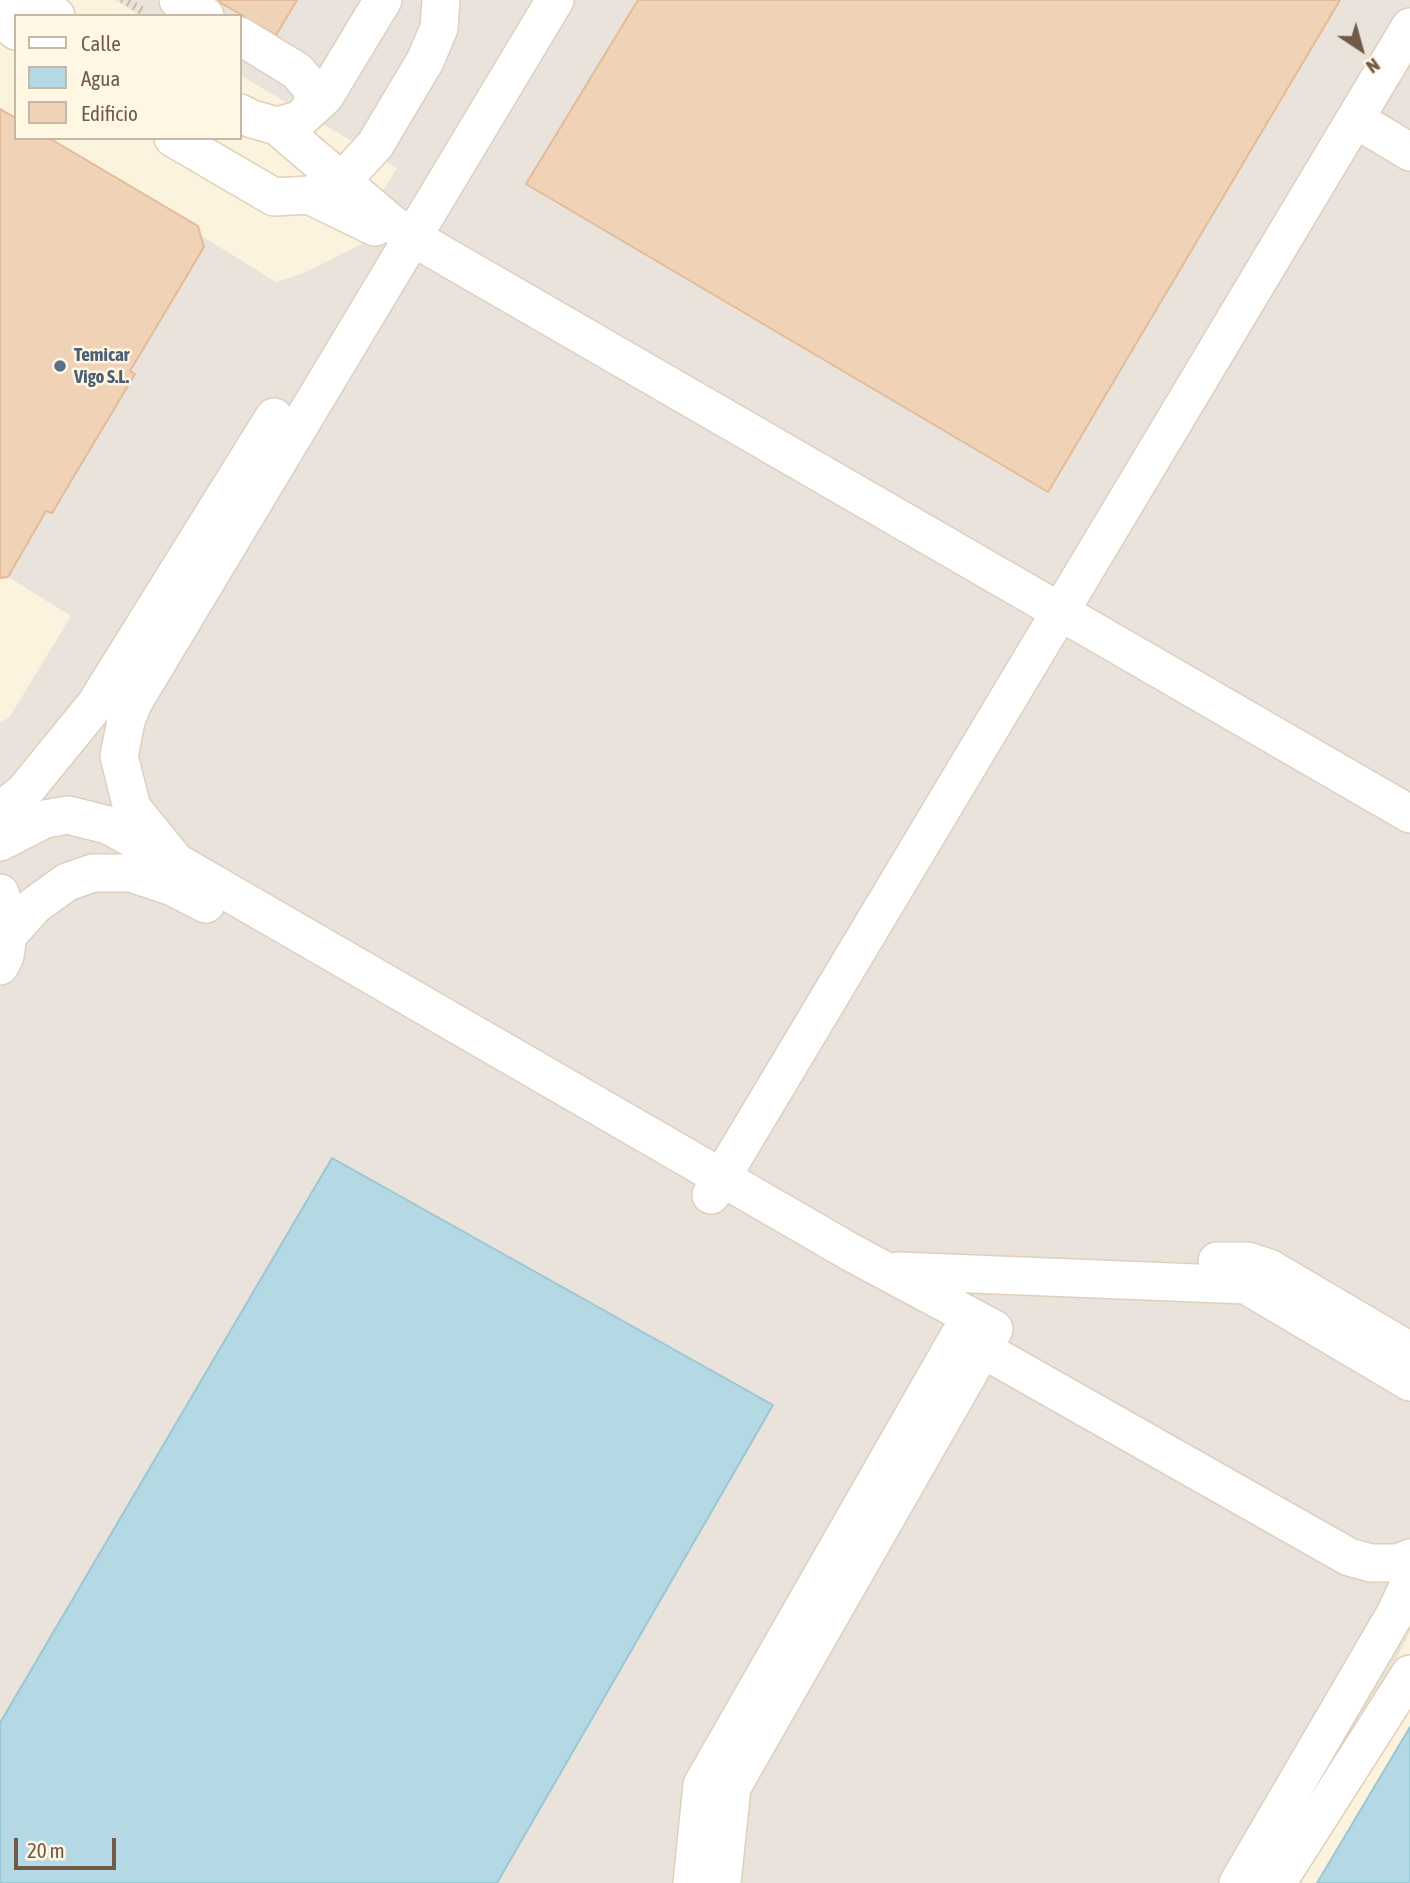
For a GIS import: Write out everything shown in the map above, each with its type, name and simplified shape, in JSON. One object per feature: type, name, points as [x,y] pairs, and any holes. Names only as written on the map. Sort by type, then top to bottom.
[{"type":"street","points":[[17,0],[51,14]]},
{"type":"street","points":[[178,0],[202,14]]},
{"type":"street","points":[[242,114],[252,120],[277,126],[299,120],[325,96],[383,0]]},
{"type":"street","points":[[176,140],[274,197],[325,188],[375,145],[425,61],[439,28],[441,0]]},
{"type":"street","points":[[176,862],[132,808],[119,756],[126,721],[133,703],[533,0]]},
{"type":"street","points":[[0,811],[24,792],[95,705],[555,0]]},
{"type":"street","points":[[0,18],[14,29]]},
{"type":"street","points":[[727,1192],[1365,126],[1410,27]]},
{"type":"street","points":[[242,37],[297,71],[314,91],[311,108]]},
{"type":"street","points":[[1365,126],[1410,75]]},
{"type":"street","points":[[277,126],[325,188],[1065,626],[1410,836]]},
{"type":"street","points":[[1365,126],[1410,152]]},
{"type":"street","points":[[1065,626],[1410,814]]},
{"type":"street","points":[[0,842],[45,819],[68,815],[108,825],[176,862],[727,1192]]},
{"type":"street","points":[[4,951],[34,905],[67,882],[93,873],[131,873],[173,887],[727,1192],[847,1261],[971,1343],[1349,1557],[1371,1563],[1398,1563],[1410,1558]]},
{"type":"street","points":[[0,893],[7,913],[4,951]]},
{"type":"street","points":[[847,1261],[890,1271],[1246,1285],[1410,1382]]},
{"type":"street","points":[[847,1261],[1247,1261],[1269,1268],[1410,1351]]},
{"type":"street","points":[[692,1883],[702,1785],[971,1343],[994,1329],[890,1271]]},
{"type":"street","points":[[722,1883],[732,1787],[971,1343]]},
{"type":"street","points":[[1238,1883],[1395,1614],[1410,1581]]},
{"type":"street","points":[[1277,1883],[1410,1674]]},
{"type":"path","points":[[121,0],[144,14]]},
{"type":"shaded area","points":[[115,0],[1410,0],[1410,1632],[1385,1681],[1256,1883],[497,1883],[773,1405],[332,1158],[0,1723],[0,722],[9,718],[71,616],[8,577],[46,511],[52,512],[135,374],[130,371],[204,247],[200,235],[276,282],[304,273],[385,232],[381,194],[397,168],[242,76],[242,14],[138,14]]},
{"type":"water","points":[[332,1158],[773,1405],[497,1883],[0,1883],[0,1723]]},
{"type":"water","points":[[1410,1727],[1410,1883],[1317,1883]]},
{"type":"building","points":[[216,0],[297,0],[276,35]]},
{"type":"building","points":[[638,0],[1340,0],[1048,492],[526,184]]},
{"type":"building","points":[[0,109],[14,117],[14,140],[52,140],[198,226],[204,247],[130,371],[135,374],[52,513],[46,511],[8,577],[0,578]]},
{"type":"place","name":"Temicar Vigo S.L.","points":[[60,366]]}]
